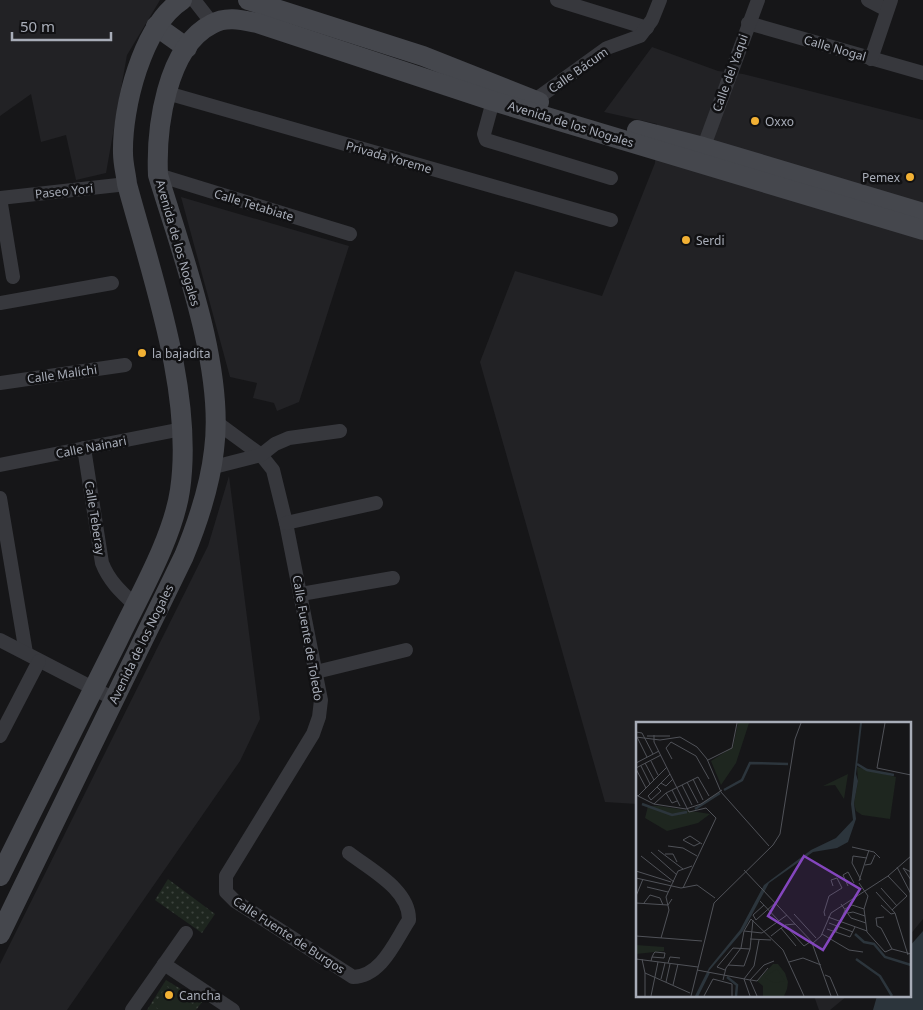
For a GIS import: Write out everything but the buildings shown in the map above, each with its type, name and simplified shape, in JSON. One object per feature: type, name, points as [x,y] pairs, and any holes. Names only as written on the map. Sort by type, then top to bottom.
[{"type":"main road","name":"Avenida de los Nogales","points":[[0,876],[135,606],[167,536],[180,491],[182,429],[170,343],[127,184],[123,154],[124,126],[139,67],[156,26],[170,8],[182,0]]},
{"type":"main road","name":"Avenida de los Nogales","points":[[248,0],[424,56],[535,100],[923,230]]},
{"type":"main road","name":"Avenida de los Nogales","points":[[0,934],[184,556],[196,527],[210,468],[214,450],[216,422],[206,340],[158,175],[159,130],[171,80],[194,38],[212,23],[230,19],[257,23],[493,101],[923,213]]},
{"type":"main road","points":[[156,26],[187,48]]},
{"type":"street","points":[[194,0],[212,23]]},
{"type":"street","points":[[557,0],[647,28],[660,0]]},
{"type":"street","name":"Calle del Yaqui","points":[[700,155],[758,0]]},
{"type":"street","points":[[868,0],[889,5],[871,58]]},
{"type":"street","name":"Calle Nogal","points":[[748,23],[923,73]]},
{"type":"street","name":"Calle Bácum","points":[[535,100],[607,48],[640,36],[647,28]]},
{"type":"street","name":"Privada Yoreme","points":[[167,93],[611,220]]},
{"type":"street","points":[[493,101],[484,134],[486,140],[611,178]]},
{"type":"street","name":"Calle Tetabiate","points":[[158,175],[350,234]]},
{"type":"street","name":"Paseo Yori","points":[[0,198],[127,184]]},
{"type":"street","points":[[0,198],[13,277]]},
{"type":"street","points":[[0,303],[112,283]]},
{"type":"street","name":"Calle Malichi","points":[[0,383],[124,365]]},
{"type":"street","name":"Calle Fuente de Toledo","points":[[216,422],[261,455],[273,470],[286,523],[321,700],[319,717],[313,734],[226,876],[226,892]]},
{"type":"street","name":"Calle Nainari","points":[[0,465],[182,429]]},
{"type":"street","points":[[210,468],[261,455],[275,444],[289,438],[340,431]]},
{"type":"street","name":"Calle Teberay","points":[[84,448],[102,563],[115,587],[135,606]]},
{"type":"street","points":[[0,498],[26,653]]},
{"type":"street","points":[[286,523],[376,503]]},
{"type":"street","points":[[300,594],[393,578]]},
{"type":"street","points":[[0,640],[114,699]]},
{"type":"street","points":[[316,672],[406,650]]},
{"type":"street","points":[[0,736],[39,661]]},
{"type":"street","name":"Calle Fuente de Burgos","points":[[226,892],[235,901],[353,977],[362,976],[377,968],[409,920],[410,912],[403,895],[349,853]]},
{"type":"street","points":[[132,1010],[186,933]]},
{"type":"street","points":[[164,964],[233,1010]]},
{"type":"shaded area","points":[[0,0],[160,0],[127,55],[106,173],[76,180],[66,135],[41,142],[31,94],[0,116]]},
{"type":"shaded area","points":[[652,47],[718,71],[743,74],[923,120],[923,919],[910,935],[910,722],[636,722],[636,804],[605,802],[480,362],[515,271],[602,296],[655,163],[657,124],[604,112]]},
{"type":"shaded area","points":[[181,197],[349,246],[299,402],[277,411],[274,403],[253,398],[257,383],[230,377]]},
{"type":"shaded area","points":[[229,476],[260,719],[240,761],[67,1010],[0,1010],[0,964],[208,546]]},
{"type":"shaded area","points":[[168,879],[215,914],[202,933],[155,900]]},
{"type":"shaded area","points":[[923,931],[923,1010],[873,1010],[876,998],[910,998],[910,946]]},
{"type":"shaded area","points":[[166,980],[202,1002],[196,1010],[147,1010]]},
{"type":"shaded area","name":"Cancha","points":[[166,986],[193,1005],[189,1010],[160,1010],[154,1006]]},
{"type":"shaded area","points":[[815,998],[845,998],[830,1010],[819,1010]]},
{"type":"place","name":"Oxxo","points":[[755,121]]},
{"type":"place","name":"Pemex","points":[[910,177]]},
{"type":"place","name":"Serdi","points":[[686,240]]},
{"type":"place","name":"la bajadita","points":[[142,353]]},
{"type":"place","name":"Cancha","points":[[169,995]]}]
